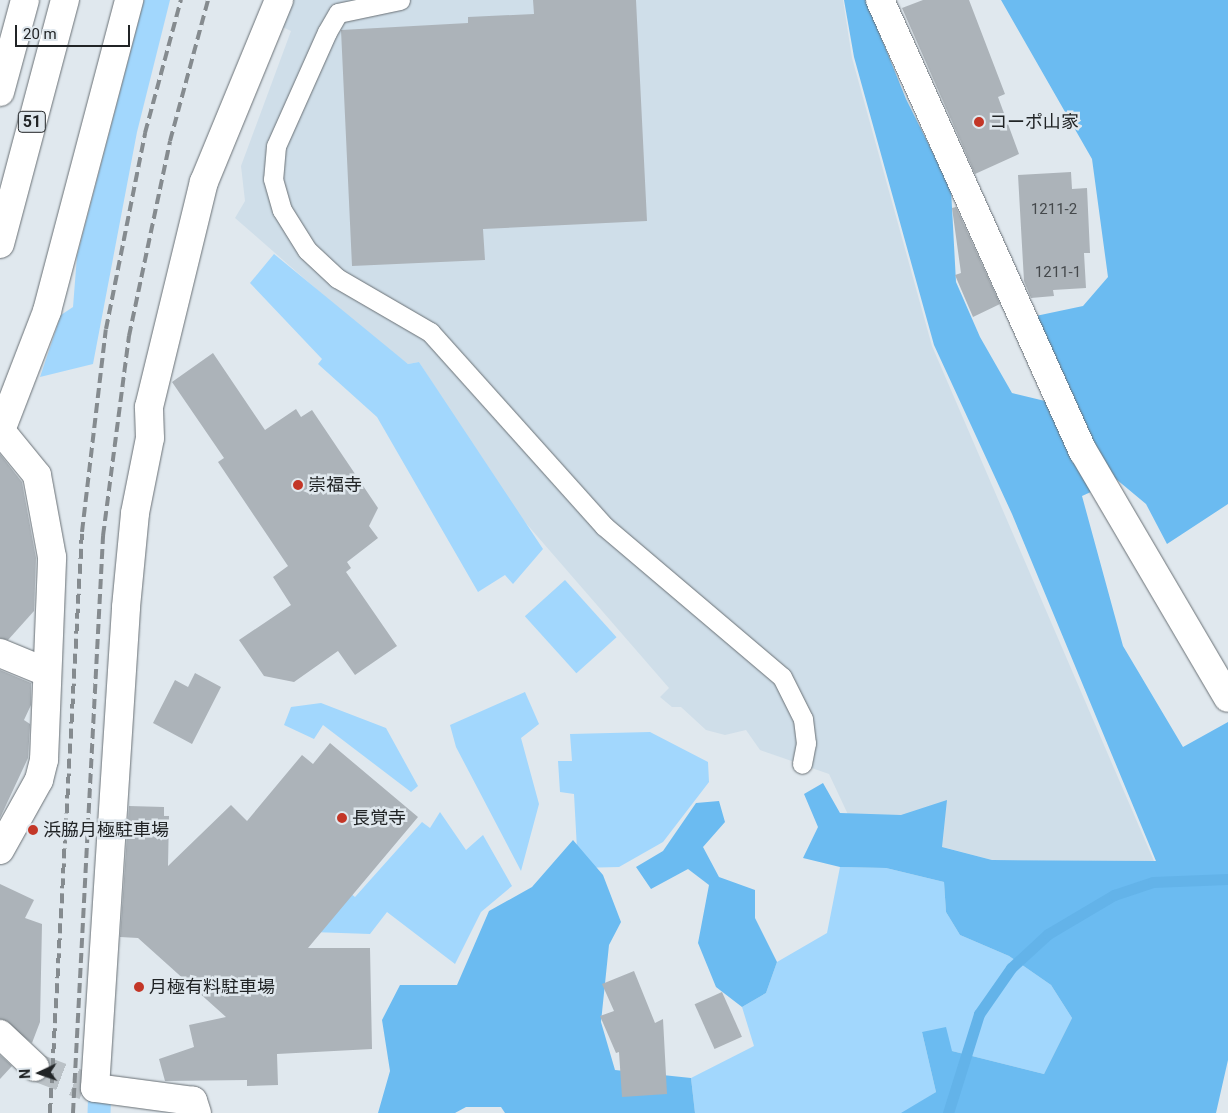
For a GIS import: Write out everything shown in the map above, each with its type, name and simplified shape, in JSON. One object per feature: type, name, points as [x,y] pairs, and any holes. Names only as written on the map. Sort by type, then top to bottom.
[{"type":"street","points":[[0,92],[25,0]]},
{"type":"street","name":"51","points":[[0,244],[65,0]]},
{"type":"street","points":[[0,850],[39,780],[52,557],[45,504],[37,475],[1,432],[47,311],[129,0]]},
{"type":"street","points":[[197,1113],[194,1101],[90,1087],[126,607],[135,513],[150,438],[150,407],[204,182],[279,0]]},
{"type":"street","points":[[880,0],[1083,451],[1228,698]]},
{"type":"street","points":[[0,653],[46,672]]},
{"type":"street","points":[[0,1034],[35,1067]]},
{"type":"lane","points":[[400,0],[352,7],[334,19],[276,146],[273,179],[282,210],[307,250],[336,278],[430,332],[604,526],[782,678],[803,719],[806,743],[802,764]]},
{"type":"shaded area","points":[[144,0],[170,0],[137,132],[93,364],[40,377],[61,315],[73,307],[77,256]]},
{"type":"shaded area","points":[[287,0],[843,0],[852,58],[932,346],[1154,861],[992,860],[852,823],[829,774],[760,750],[746,730],[725,735],[706,730],[681,707],[672,707],[660,697],[669,688],[511,506],[419,362],[408,364],[362,329],[235,218],[245,201],[241,166],[291,31],[278,25]]},
{"type":"shaded area","points":[[844,0],[866,0],[906,99],[951,189],[956,282],[980,337],[1012,393],[1045,401],[1093,491],[1082,496],[1123,646],[1183,747],[1228,722],[1228,1060],[1216,1113],[901,1113],[936,1092],[922,1032],[946,1027],[952,1051],[1044,1074],[1072,1018],[1051,985],[1009,956],[960,935],[946,912],[944,882],[886,868],[840,867],[803,858],[818,827],[804,794],[823,783],[840,813],[901,815],[947,800],[942,847],[992,860],[1156,861],[1012,514],[934,345],[854,57]]},
{"type":"shaded area","points":[[1001,0],[1228,0],[1228,504],[1167,544],[1146,504],[1110,474],[1031,317],[1083,306],[1108,277],[1092,159]]},
{"type":"shaded area","points":[[274,254],[408,364],[419,362],[543,549],[513,584],[505,575],[478,592],[377,417],[318,364],[322,359],[250,283]]},
{"type":"shaded area","points":[[565,580],[617,637],[576,673],[525,616]]},
{"type":"shaded area","points":[[525,692],[539,724],[521,738],[539,804],[521,871],[456,747],[450,725]]},
{"type":"shaded area","points":[[321,703],[386,728],[418,786],[411,792],[323,725],[314,739],[284,725],[291,707]]},
{"type":"shaded area","points":[[650,732],[708,762],[709,782],[663,842],[619,867],[578,868],[574,794],[560,792],[558,761],[572,761],[570,734]]},
{"type":"shaded area","points":[[719,801],[725,822],[703,847],[719,877],[755,890],[755,918],[777,962],[766,993],[742,1007],[716,987],[698,943],[709,885],[688,869],[651,889],[636,867],[663,851],[696,803]]},
{"type":"shaded area","points":[[440,812],[466,850],[483,835],[512,886],[481,912],[455,964],[387,912],[370,934],[312,932],[323,872],[355,897],[422,822],[430,828]]},
{"type":"shaded area","points":[[573,840],[603,875],[621,922],[609,945],[601,1022],[615,1070],[691,1078],[695,1113],[505,1113],[501,1107],[466,1107],[455,1113],[378,1113],[390,1071],[382,1020],[400,985],[457,985],[489,911],[532,887]]},
{"type":"shaded area","points":[[840,867],[886,868],[944,882],[946,912],[960,935],[1009,956],[1051,985],[1072,1018],[1044,1074],[952,1051],[922,1032],[936,1092],[903,1113],[695,1113],[691,1078],[754,1046],[742,1007],[766,993],[777,962],[827,933]]},
{"type":"shaded area","points":[[88,1099],[111,1100],[111,1113],[88,1113]]},
{"type":"building","points":[[533,0],[636,0],[647,221],[483,229],[485,260],[352,266],[341,30],[468,23],[468,17],[534,14]]},
{"type":"building","points":[[923,0],[969,0],[1005,94],[998,97],[1019,154],[975,174],[902,8]]},
{"type":"building","points":[[1071,172],[1072,189],[1087,188],[1090,253],[1084,253],[1086,288],[1053,290],[1054,296],[1031,298],[1024,281],[1018,175]]},
{"type":"building","points":[[956,207],[1000,304],[973,317],[955,275],[961,273],[952,208]]},
{"type":"building","points":[[213,353],[265,430],[296,409],[301,417],[312,410],[378,508],[369,526],[378,538],[347,562],[351,568],[346,572],[397,646],[355,675],[338,651],[294,682],[264,676],[239,640],[291,605],[273,577],[288,566],[218,462],[224,458],[172,382]]},
{"type":"building","points":[[0,454],[22,482],[36,558],[34,611],[8,640],[0,638]]},
{"type":"building","points":[[0,670],[31,683],[31,705],[24,720],[30,724],[28,758],[0,818]]},
{"type":"building","points":[[195,673],[221,687],[192,744],[153,723],[175,680],[188,687]]},
{"type":"building","points":[[330,743],[418,817],[308,948],[370,948],[372,1049],[277,1054],[278,1085],[247,1086],[247,1080],[165,1081],[159,1059],[194,1047],[189,1025],[226,1017],[138,938],[120,937],[129,806],[164,807],[164,816],[169,816],[168,866],[231,805],[247,821],[302,755],[313,764]]},
{"type":"building","points":[[0,884],[34,900],[25,918],[42,924],[40,1022],[32,1043],[0,1019]]},
{"type":"building","points":[[634,971],[655,1023],[663,1019],[667,1094],[622,1097],[619,1052],[616,1053],[600,1016],[614,1011],[602,984]]},
{"type":"building","points":[[722,992],[742,1037],[715,1049],[695,1004]]},
{"type":"building","points":[[0,1055],[12,1066],[0,1079]]},
{"type":"waterway","points":[[948,1113],[979,1014],[1011,968],[1048,934],[1114,895],[1153,882],[1228,879]]},
{"type":"tunnel","points":[[35,1067],[85,1086]]},
{"type":"railway","points":[[50,1113],[82,532],[106,329],[145,133],[181,0]]},
{"type":"railway","points":[[73,1113],[103,536],[129,336],[170,141],[208,0]]},
{"type":"place","name":"コーポ山家","points":[[979,122]]},
{"type":"place","name":"崇福寺","points":[[298,485]]},
{"type":"place","name":"長覚寺","points":[[342,818]]},
{"type":"place","name":"浜脇月極駐車場","points":[[33,830]]},
{"type":"place","name":"月極有料駐車場","points":[[139,987]]}]
